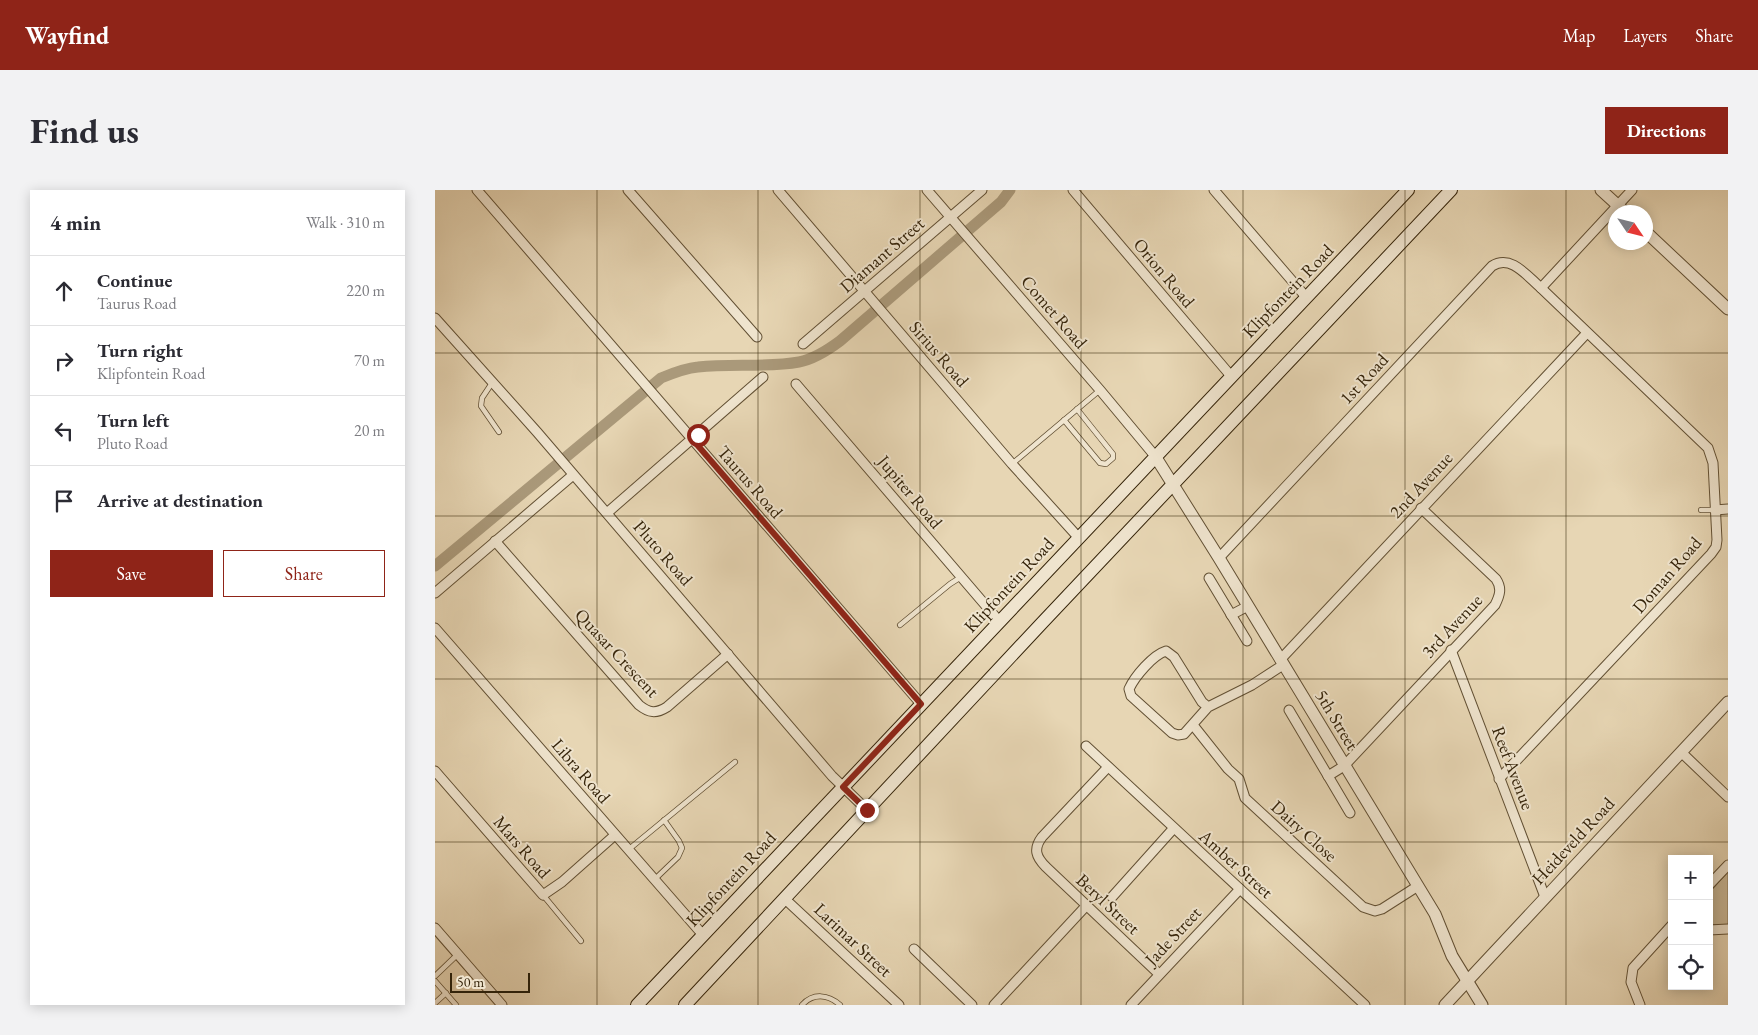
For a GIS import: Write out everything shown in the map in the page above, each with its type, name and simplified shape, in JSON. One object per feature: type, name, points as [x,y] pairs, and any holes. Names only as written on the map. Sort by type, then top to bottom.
[{"type":"main road","name":"Klipfontein Road","points":[[637,1005],[1408,190]]},
{"type":"main road","points":[[685,1005],[1451,190]]},
{"type":"street","name":"Taurus Road","points":[[477,190],[921,704]]},
{"type":"street","points":[[628,190],[757,337]]},
{"type":"street","name":"Sirius Road","points":[[778,190],[1012,464],[1078,537]]},
{"type":"street","name":"Comet Road","points":[[927,190],[1101,390],[1155,456]]},
{"type":"street","name":"Diamant Street","points":[[803,344],[982,190]]},
{"type":"street","name":"Orion Road","points":[[1073,190],[1231,376]]},
{"type":"street","points":[[1214,190],[1306,297]]},
{"type":"street","points":[[1601,190],[1617,205]]},
{"type":"street","points":[[1623,205],[1632,190]]},
{"type":"street","points":[[1541,288],[1608,222]]},
{"type":"street","points":[[1653,239],[1728,309]]},
{"type":"street","name":"1st Road","points":[[1219,558],[1492,266],[1503,261],[1513,264],[1541,288]]},
{"type":"street","name":"Doman Road","points":[[1499,779],[1711,554],[1716,544],[1712,458],[1708,448],[1586,334],[1541,288]]},
{"type":"street","name":"Pluto Road","points":[[436,321],[537,432],[843,787],[867,810]]},
{"type":"street","name":"2nd Avenue","points":[[1208,707],[1252,685],[1281,662],[1421,508],[1586,334]]},
{"type":"street","points":[[607,513],[763,377]]},
{"type":"street","name":"Jupiter Road","points":[[796,384],[999,621]]},
{"type":"street","name":"5th Street","points":[[1155,456],[1435,914],[1453,956],[1482,1005]]},
{"type":"street","points":[[435,594],[573,475]]},
{"type":"street","name":"3rd Avenue","points":[[1328,776],[1344,766],[1495,605],[1501,591],[1499,584],[1491,574],[1421,508]]},
{"type":"street","points":[[1715,510],[1728,509]]},
{"type":"street","name":"Quasar Crescent","points":[[495,542],[639,705],[648,711],[654,712],[667,707],[728,654]]},
{"type":"street","points":[[1209,578],[1247,641]]},
{"type":"street","points":[[1231,615],[1247,606]]},
{"type":"street","name":"Libra Road","points":[[435,628],[703,935]]},
{"type":"street","points":[[1166,650],[1174,657],[1202,702],[1208,707],[1184,734],[1178,735],[1171,733],[1131,696],[1129,689],[1132,682],[1158,654],[1166,650]]},
{"type":"street","name":"Reef Avenue","points":[[1451,650],[1545,897]]},
{"type":"street","name":"Heideveld Road","points":[[1445,1005],[1728,702]]},
{"type":"street","points":[[1289,710],[1350,813]]},
{"type":"street","name":"Dairy Close","points":[[1193,725],[1228,769],[1239,779],[1245,798],[1363,907],[1375,911],[1382,909],[1418,886]]},
{"type":"street","name":"Amber Street","points":[[1086,746],[1173,829],[1365,1005]]},
{"type":"street","points":[[1681,752],[1728,797]]},
{"type":"street","name":"Beryl Street","points":[[1108,767],[1042,837],[1036,849],[1037,855],[1046,867],[1159,974]]},
{"type":"street","name":"Mars Road","points":[[435,771],[543,895],[561,882],[615,835]]},
{"type":"street","points":[[1111,897],[1173,829]]},
{"type":"street","points":[[1713,881],[1728,865]]},
{"type":"street","name":"Jade Street","points":[[1131,1005],[1240,889]]},
{"type":"street","name":"Larimar Street","points":[[785,898],[899,1005]]},
{"type":"street","points":[[993,1005],[1086,906]]},
{"type":"street","points":[[435,928],[501,1005]]},
{"type":"street","points":[[1640,1005],[1631,982],[1633,968],[1668,929]]},
{"type":"street","points":[[1713,930],[1728,929]]},
{"type":"street","points":[[914,949],[972,1005]]},
{"type":"lane","points":[[492,383],[482,398],[481,406],[499,432]]},
{"type":"lane","points":[[1012,464],[1101,390]]},
{"type":"lane","points":[[1064,420],[1100,463],[1106,464],[1113,458],[1113,454],[1077,409]]},
{"type":"lane","points":[[1701,510],[1715,510]]},
{"type":"lane","points":[[900,624],[944,588],[961,577]]},
{"type":"lane","points":[[628,850],[735,762]]},
{"type":"lane","points":[[654,880],[678,857],[682,848],[664,820]]},
{"type":"lane","points":[[543,895],[581,941]]},
{"type":"lane","points":[[435,976],[457,954]]},
{"type":"lane","points":[[435,980],[456,1005]]},
{"type":"lane","points":[[435,1003],[446,993]]},
{"type":"lane","points":[[802,1005],[810,998],[818,996],[826,996],[839,1005]]},
{"type":"shaded area","points":[[1728,872],[1728,925],[1713,925],[1713,889]]},
{"type":"waterway","points":[[435,566],[661,378],[698,367],[774,365],[805,361],[831,348],[1001,202],[1010,190]]},
{"type":"route","points":[[698,435],[693,440],[921,704],[843,787],[867,810]]}]
